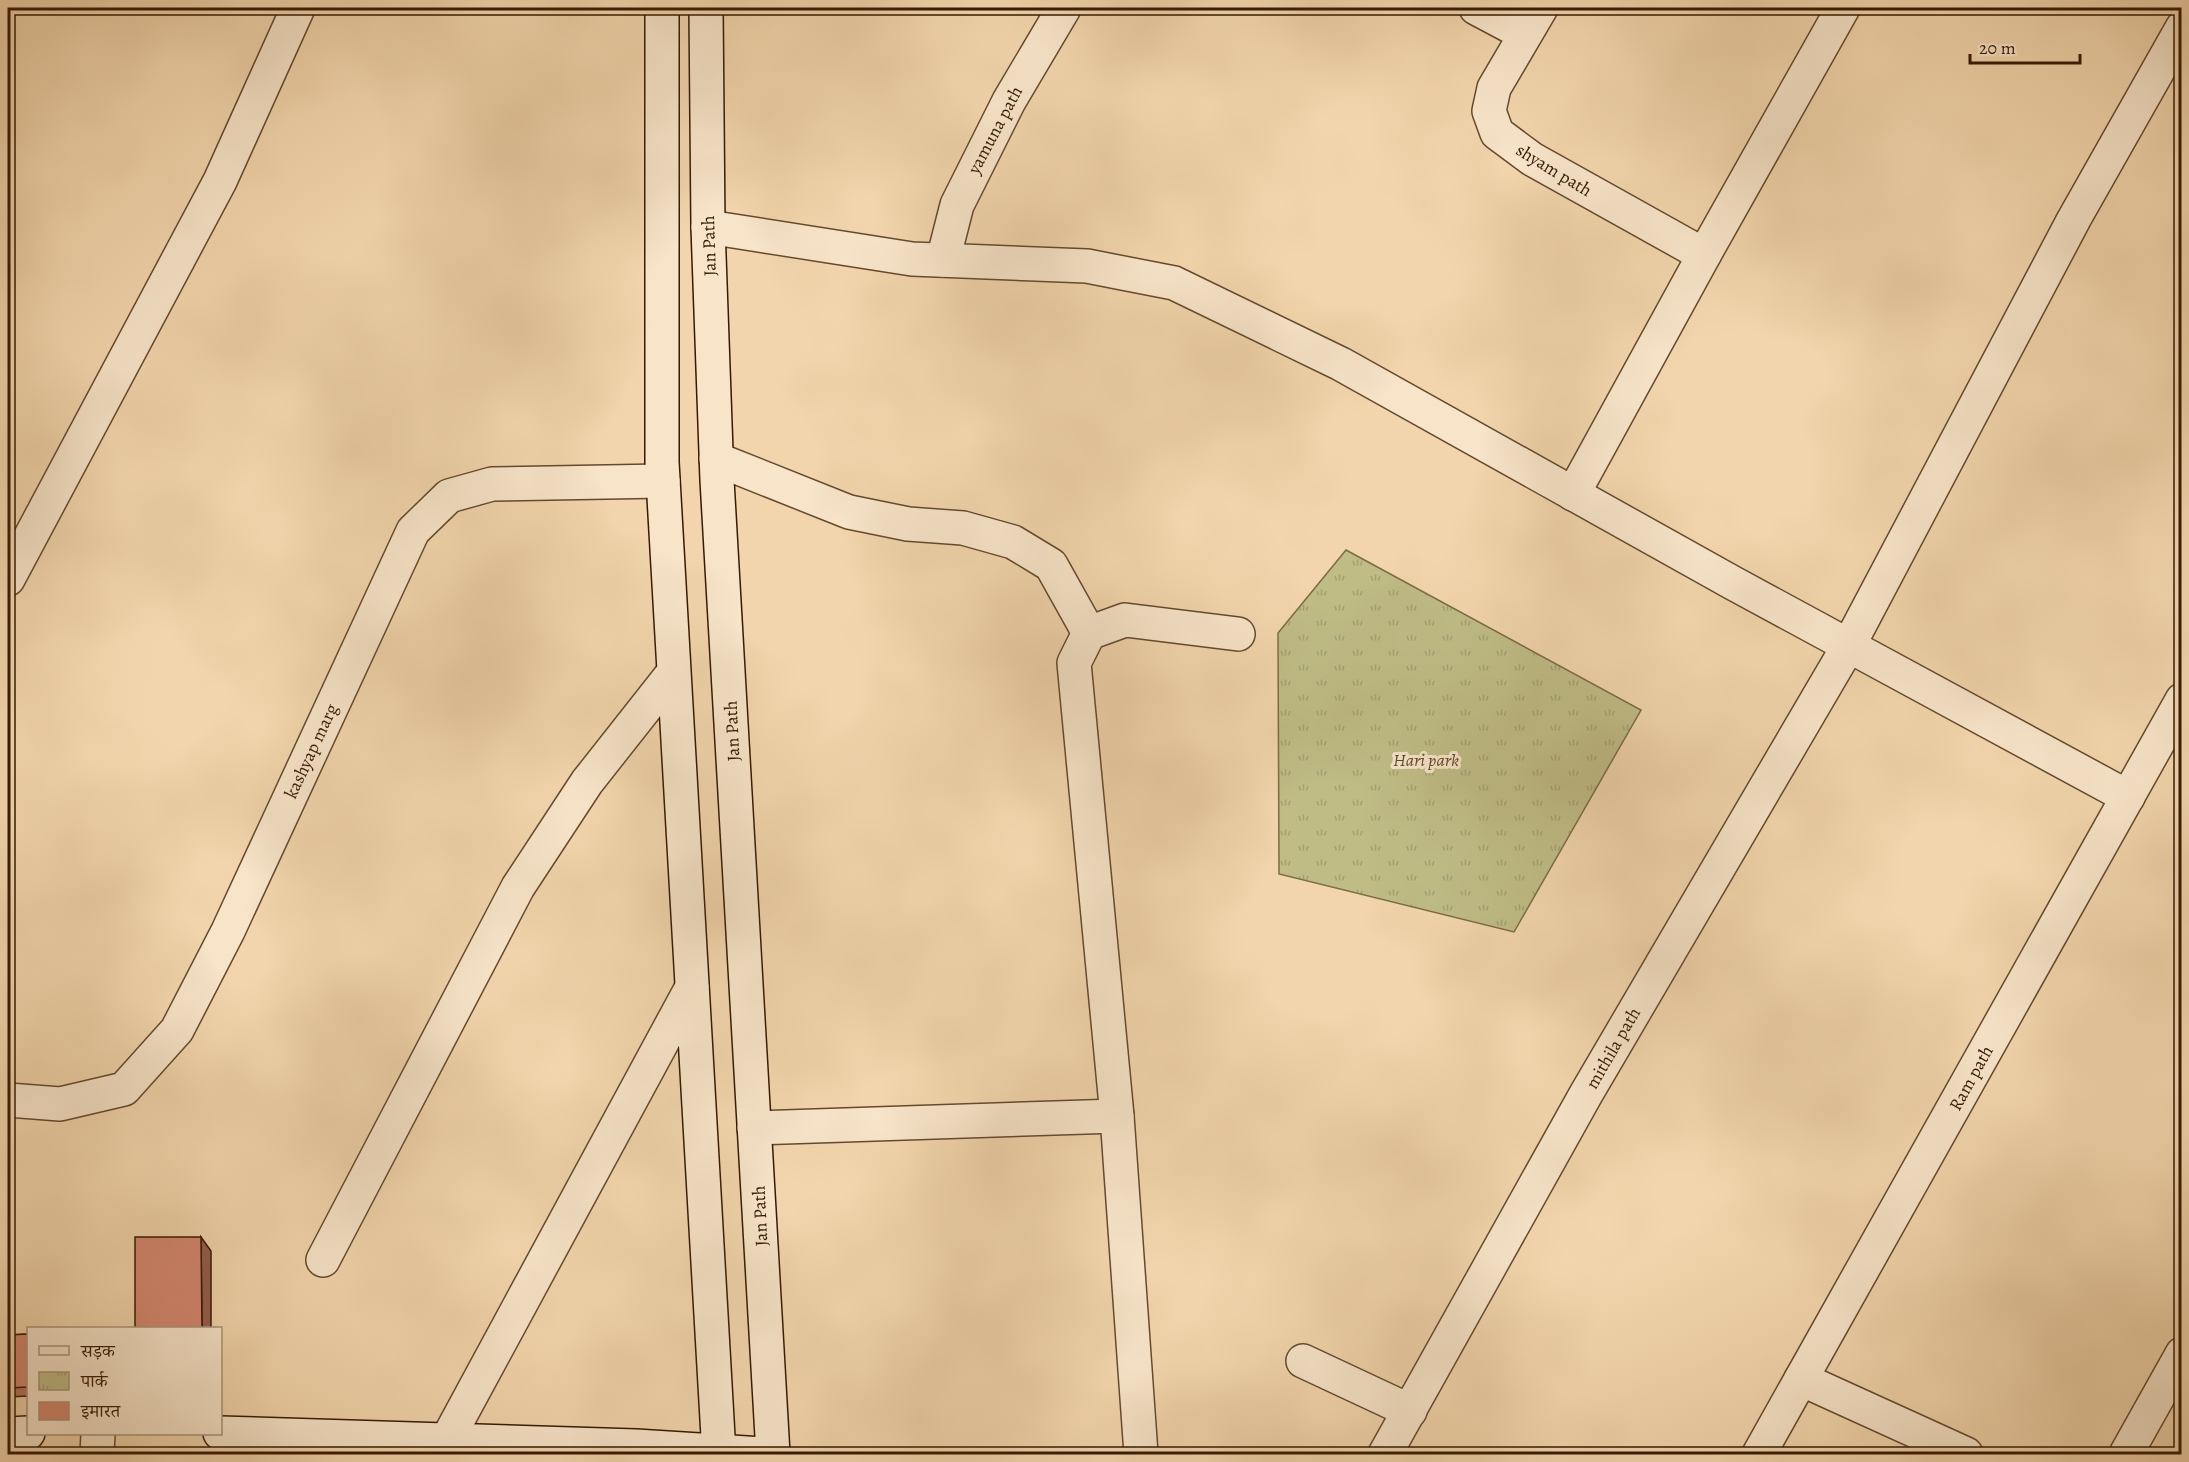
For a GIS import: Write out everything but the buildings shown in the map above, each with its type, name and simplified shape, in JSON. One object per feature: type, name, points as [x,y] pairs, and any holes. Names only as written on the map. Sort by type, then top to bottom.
[{"type":"street","points":[[8,579],[220,181],[298,8]]},
{"type":"street","points":[[662,8],[663,481],[719,1453]]},
{"type":"street","name":"Jan Path","points":[[706,8],[708,227],[716,459],[773,1455]]},
{"type":"street","name":"yamuna path","points":[[943,260],[957,205],[1009,101],[1064,8]]},
{"type":"street","points":[[1476,8],[1533,21]]},
{"type":"street","points":[[1573,494],[1843,8]]},
{"type":"street","name":"shyam path","points":[[1533,21],[1494,88],[1490,111],[1497,133],[1532,159],[1704,255]]},
{"type":"street","name":"mithila path","points":[[1385,1455],[1586,1094],[1848,645],[2074,219],[2181,28]]},
{"type":"street","points":[[708,227],[912,259],[1087,266],[1173,283],[1341,364],[1573,494],[2128,797]]},
{"type":"street","points":[[716,459],[849,512],[908,524],[963,528],[1013,542],[1051,565],[1089,633]]},
{"type":"street","name":"kashyap marg","points":[[8,1100],[60,1104],[124,1089],[177,1030],[228,932],[413,531],[449,496],[492,484],[663,481]]},
{"type":"street","points":[[1141,1455],[1117,1116],[1074,663],[1089,633],[1125,620],[1238,634]]},
{"type":"street","points":[[322,1260],[518,887],[587,782],[674,673]]},
{"type":"street","name":"Ram path","points":[[1759,1455],[2181,700]]},
{"type":"street","points":[[447,1440],[692,987]]},
{"type":"street","points":[[754,1128],[1117,1116]]},
{"type":"street","points":[[2126,1455],[2181,1354]]},
{"type":"street","points":[[1303,1361],[1410,1411]]},
{"type":"street","points":[[1801,1379],[1966,1455]]},
{"type":"street","points":[[8,1434],[27,1433]]},
{"type":"street","points":[[222,1433],[636,1446],[765,1455]]},
{"type":"street","points":[[97,1455],[98,1435]]},
{"type":"green space","name":"Hari park","points":[[1346,550],[1641,710],[1514,932],[1279,874],[1278,633]]}]
